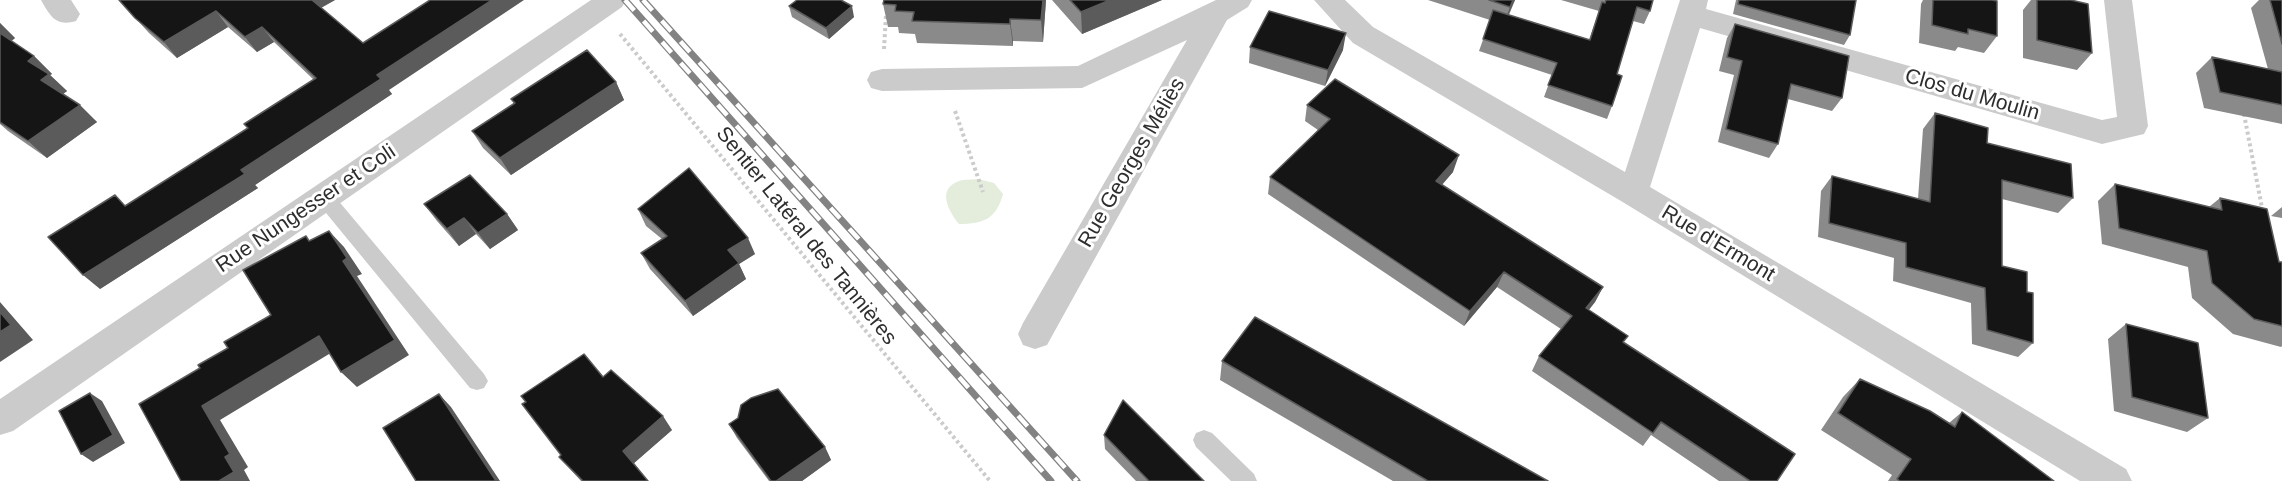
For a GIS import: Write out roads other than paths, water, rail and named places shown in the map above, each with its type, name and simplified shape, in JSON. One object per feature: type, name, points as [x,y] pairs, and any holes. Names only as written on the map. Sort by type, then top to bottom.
[{"type":"street","name":"Rue d'Ermont","points":[[1328,0],[1363,35],[1632,192],[2102,478]]},
{"type":"street","name":"Clos du Moulin","points":[[1692,7],[2102,132],[2133,126],[2118,0]]},
{"type":"street","name":"Rue Nungesser et Coli","points":[[0,419],[604,5]]},
{"type":"street","points":[[882,80],[1082,76],[1228,7]]},
{"type":"street","name":"Rue Georges Méliès","points":[[1035,334],[1228,7]]},
{"type":"street","points":[[1632,192],[1640,175],[1692,7]]},
{"type":"lane","points":[[324,197],[477,381]]},
{"type":"lane","points":[[1204,440],[1246,481]]},
{"type":"railway","points":[[625,0],[1051,481]]},
{"type":"railway","points":[[643,0],[1077,481]]}]
